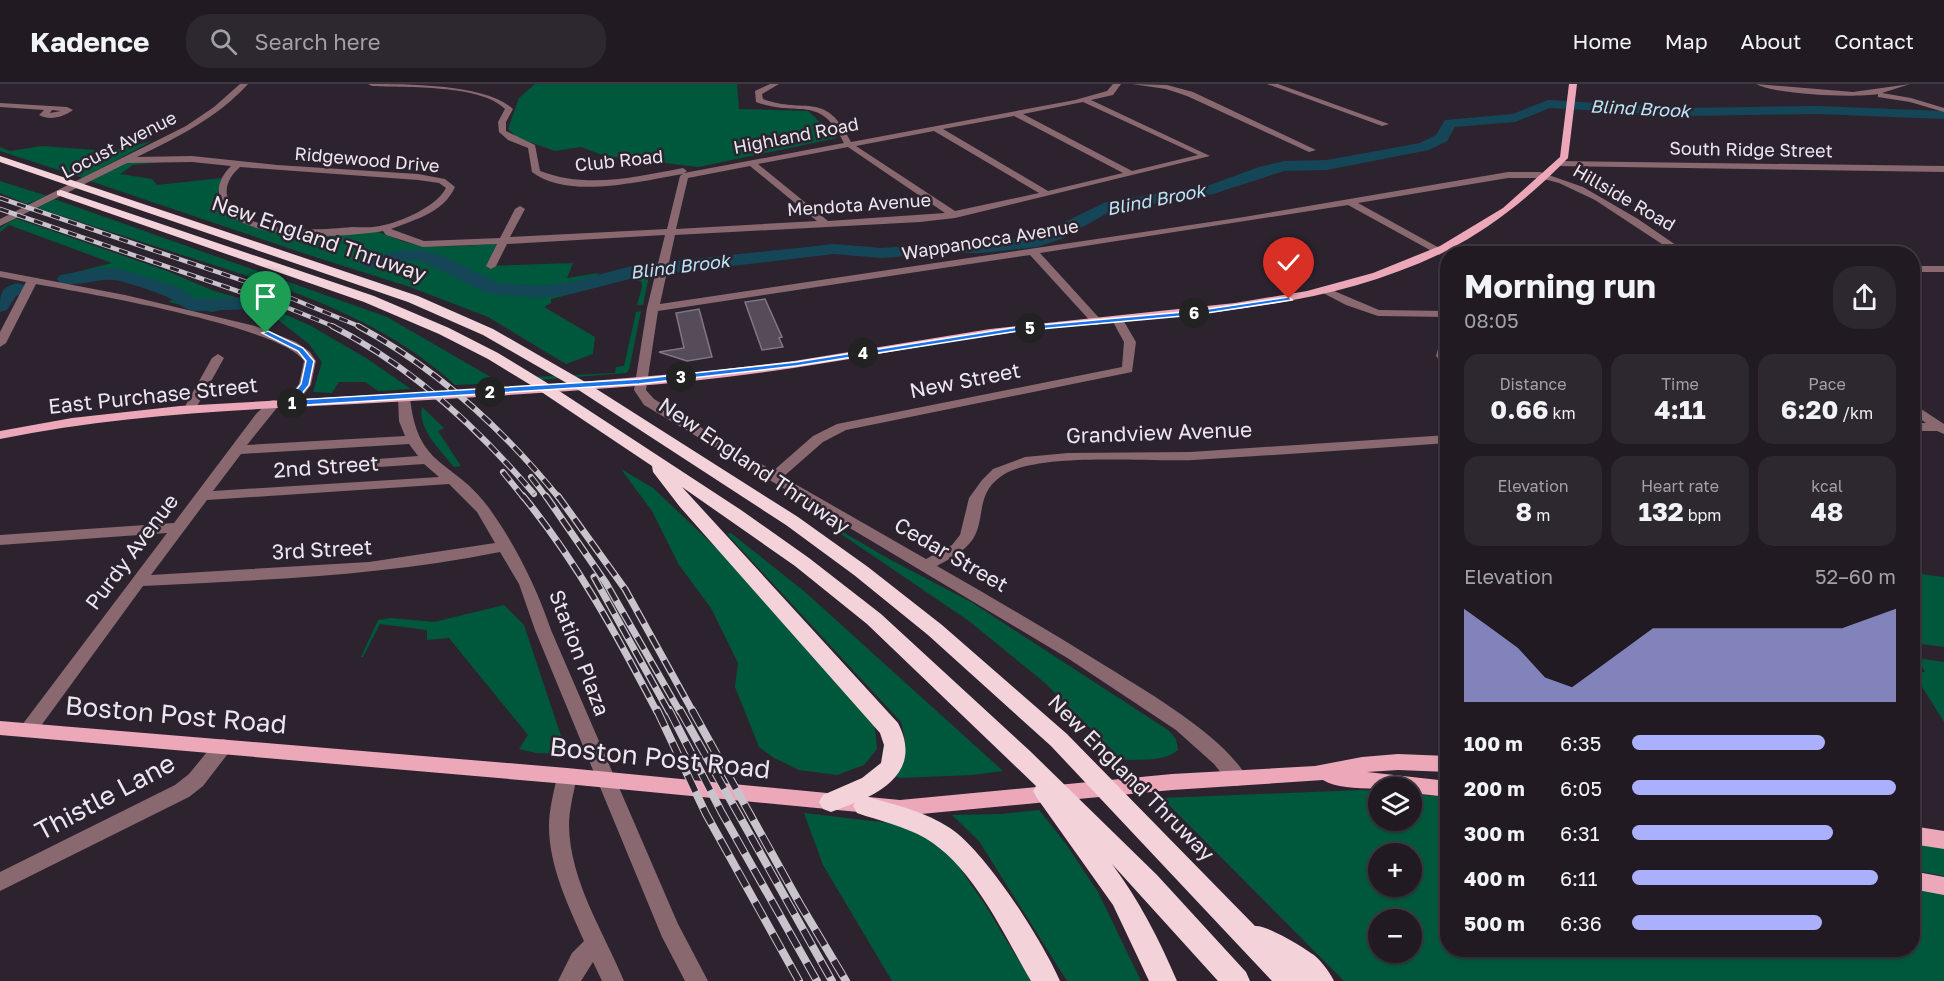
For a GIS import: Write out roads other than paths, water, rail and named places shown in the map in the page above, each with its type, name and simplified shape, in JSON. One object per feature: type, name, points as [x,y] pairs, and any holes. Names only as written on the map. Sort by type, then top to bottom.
[{"type":"highway","name":"New England Thruway","points":[[0,159],[388,290],[463,320],[530,354],[677,447],[826,545],[943,637],[1059,740],[1290,981]]},
{"type":"highway","name":"New England Thruway","points":[[50,189],[369,299],[444,331],[507,364],[652,459],[768,537],[874,619],[1023,757],[1148,883],[1236,981]]},
{"type":"highway","points":[[652,459],[686,503],[890,729],[896,748],[891,766],[885,775],[867,788],[831,802]]},
{"type":"highway","points":[[1023,757],[1069,826],[1122,897],[1145,940],[1163,981]]},
{"type":"highway","points":[[865,806],[925,826],[956,848],[982,881],[1046,981]]},
{"type":"highway","points":[[1240,927],[1304,964],[1320,981]]},
{"type":"main road","points":[[1450,246],[1495,217],[1558,164],[1565,153],[1573,84]]},
{"type":"main road","points":[[1118,320],[1194,313],[1327,291],[1397,270],[1439,252]]},
{"type":"main road","name":"East Purchase Street","points":[[0,435],[98,417],[190,408],[639,382],[796,364],[990,333],[1118,320]]},
{"type":"main road","name":"Boston Post Road","points":[[0,728],[567,776],[865,806],[911,807],[1172,782],[1315,774],[1362,765],[1398,762],[1440,764]]},
{"type":"main road","name":"Boston Post Road","points":[[1315,774],[1440,788]]},
{"type":"main road","points":[[1920,836],[1944,840]]},
{"type":"main road","points":[[1920,882],[1944,886]]},
{"type":"street","name":"Locust Avenue","points":[[0,223],[203,119],[244,84]]},
{"type":"street","name":"Club Road","points":[[372,84],[411,85],[475,92],[503,100],[509,109],[501,124],[502,132],[532,147],[536,172],[551,180],[594,184],[683,171]]},
{"type":"street","points":[[775,84],[758,93],[759,99],[771,104],[814,108],[830,113],[848,144],[955,215]]},
{"type":"street","name":"Highland Road","points":[[639,382],[663,258],[684,176],[1085,100],[1110,93],[1118,84]]},
{"type":"street","points":[[1136,84],[1167,87],[1190,94],[1312,150]]},
{"type":"street","points":[[1271,84],[1385,124]]},
{"type":"street","points":[[1760,84],[1809,92],[1863,93],[1911,100],[1944,110]]},
{"type":"street","points":[[1863,93],[1892,89],[1906,84]]},
{"type":"street","points":[[1892,89],[1911,100]]},
{"type":"street","name":"Mendota Avenue","points":[[504,242],[955,215],[1204,157],[1205,154],[1085,100]]},
{"type":"street","points":[[0,105],[50,108]]},
{"type":"street","points":[[1015,113],[1131,174]]},
{"type":"street","points":[[935,128],[1047,194]]},
{"type":"street","name":"Ridgewood Drive","points":[[125,160],[192,159],[237,165],[418,177],[442,181],[450,185],[448,195],[435,206],[386,228],[306,233],[245,222],[229,210],[222,195],[227,177],[237,165]]},
{"type":"street","points":[[750,162],[826,224]]},
{"type":"street","name":"South Ridge Street","points":[[1558,164],[1944,169]]},
{"type":"street","name":"Wappanocca Avenue","points":[[653,308],[1351,203],[1508,175],[1545,176]]},
{"type":"street","name":"Hillside Road","points":[[1545,176],[1574,187],[1624,215],[1672,246]]},
{"type":"street","points":[[1351,203],[1439,252]]},
{"type":"street","points":[[491,266],[520,209]]},
{"type":"street","points":[[386,228],[386,231],[392,235],[423,244],[504,242]]},
{"type":"street","points":[[1031,250],[1097,322]]},
{"type":"street","points":[[1920,269],[1944,269]]},
{"type":"street","points":[[0,274],[139,301],[251,328],[286,341],[301,349],[310,361],[305,385],[290,403]]},
{"type":"street","points":[[0,344],[32,280]]},
{"type":"street","points":[[1327,291],[1350,303],[1378,313],[1440,314]]},
{"type":"street","name":"New Street","points":[[774,477],[818,439],[842,427],[1128,369],[1130,342],[1118,320]]},
{"type":"street","points":[[190,408],[218,358]]},
{"type":"street","name":"Cedar Street","points":[[639,382],[639,390],[649,402],[825,509],[1004,611],[1131,692],[1196,736],[1226,763],[1237,778]]},
{"type":"street","name":"Station Plaza","points":[[404,397],[406,421],[412,440],[427,459],[476,502],[505,546],[534,597],[543,630],[591,745],[670,930],[697,981]]},
{"type":"street","name":"Purdy Avenue","points":[[28,729],[274,404]]},
{"type":"street","points":[[1920,413],[1942,428]]},
{"type":"street","points":[[1920,427],[1942,428]]},
{"type":"street","points":[[237,450],[412,440]]},
{"type":"street","name":"Grandview Avenue","points":[[926,566],[949,553],[967,536],[976,498],[987,483],[998,472],[1025,461],[1068,457],[1190,456],[1440,440]]},
{"type":"street","points":[[364,464],[427,459]]},
{"type":"street","name":"2nd Street","points":[[203,496],[452,480]]},
{"type":"street","points":[[0,540],[179,528]]},
{"type":"street","name":"3rd Street","points":[[138,581],[384,567],[452,558],[505,546]]},
{"type":"street","name":"Thistle Lane","points":[[6,877],[67,850],[182,791],[196,780],[224,746]]},
{"type":"street","points":[[567,776],[559,826],[566,869],[613,981]]},
{"type":"street","points":[[568,981],[580,960],[597,943]]},
{"type":"waterway","name":"Blind Brook","points":[[369,263],[403,255],[422,256],[436,260],[494,289],[539,292],[571,288],[636,271],[834,249],[882,253],[943,248],[982,248],[1037,242],[1055,235],[1106,207],[1213,189],[1265,170],[1284,166],[1327,165],[1424,147],[1442,138],[1450,123],[1515,118],[1548,104],[1685,112],[1817,110],[1944,115]]},
{"type":"waterway","name":"Blind Brook","points":[[67,279],[101,274],[120,275],[173,292],[193,305],[257,303]]},
{"type":"waterway","name":"Blind Brook","points":[[0,306],[9,292],[17,289]]},
{"type":"railway","points":[[0,198],[276,292],[361,327]]},
{"type":"railway","points":[[0,209],[252,296]]},
{"type":"railway","points":[[244,290],[335,327]]},
{"type":"railway","points":[[332,326],[361,342],[416,379],[490,445],[534,494]]},
{"type":"railway","points":[[358,326],[414,361],[467,402],[515,448],[559,498]]},
{"type":"railway","points":[[503,472],[524,498]]},
{"type":"railway","points":[[531,477],[547,498]]},
{"type":"railway","points":[[523,496],[579,574],[612,628],[657,712]]},
{"type":"railway","points":[[546,496],[606,583],[680,712]]},
{"type":"railway","points":[[558,496],[625,589],[693,712]]},
{"type":"railway","points":[[594,577],[669,712]]},
{"type":"railway","points":[[657,710],[706,814],[799,981]]},
{"type":"railway","points":[[669,710],[722,813],[817,981]]},
{"type":"railway","points":[[680,710],[832,981]]},
{"type":"railway","points":[[692,710],[800,904],[846,981]]}]
